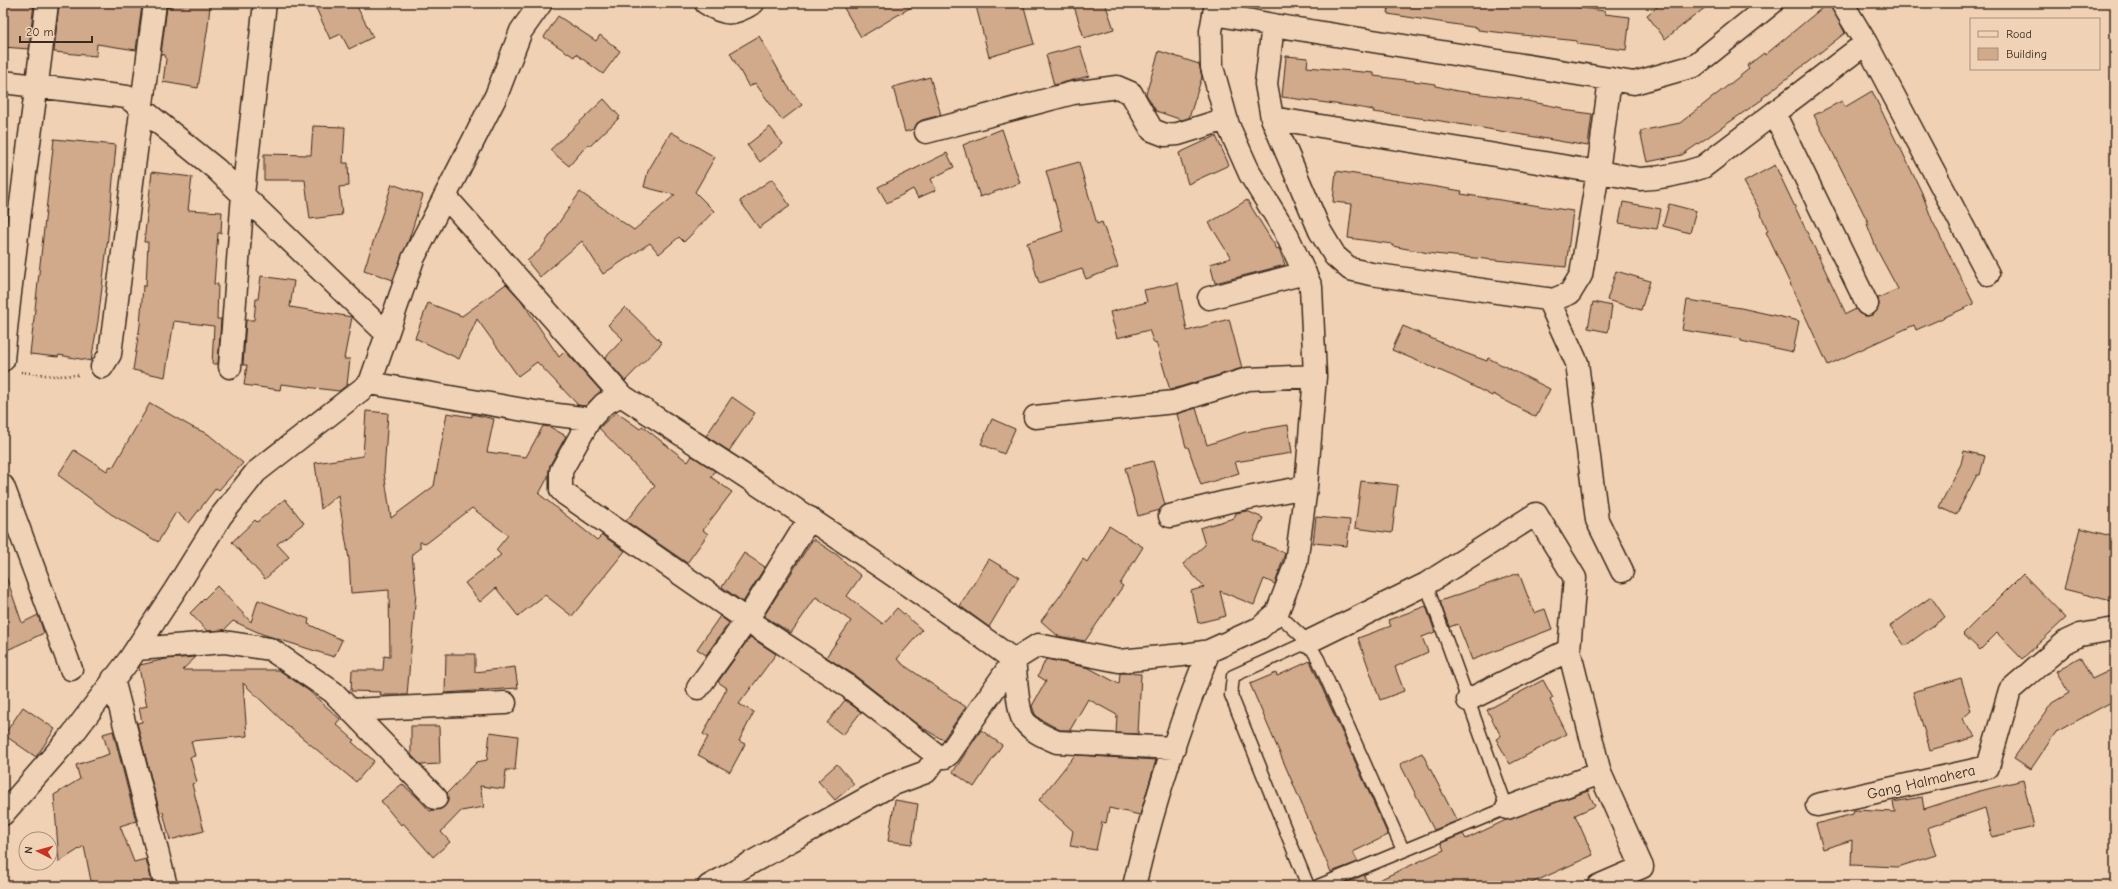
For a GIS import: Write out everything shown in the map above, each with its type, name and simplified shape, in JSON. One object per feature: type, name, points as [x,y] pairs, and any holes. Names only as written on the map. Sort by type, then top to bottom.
[{"type":"street","points":[[11,366],[8,259],[37,86],[47,3]]},
{"type":"street","points":[[102,367],[110,354],[155,3]]},
{"type":"street","points":[[230,367],[243,194],[266,3]]},
{"type":"street","points":[[3,814],[72,735],[137,649],[221,516],[256,472],[370,383],[413,259],[496,96],[521,32],[542,3]]},
{"type":"street","points":[[706,3],[722,13],[739,12],[753,3]]},
{"type":"street","points":[[621,395],[604,404],[590,419],[561,471],[561,490],[570,498],[747,620],[845,684],[938,756],[945,757],[949,754],[1014,660],[1038,645],[1119,661],[1183,655],[1209,651],[1260,628],[1278,613],[1296,563],[1306,487],[1315,376],[1311,287],[1285,231],[1250,174],[1226,119],[1212,67],[1211,31],[1221,9],[1273,25],[1634,83],[1694,66],[1772,3]]},
{"type":"street","points":[[1842,3],[1866,43],[1988,274]]},
{"type":"street","points":[[1273,25],[1266,84],[1272,118],[1320,231],[1335,256],[1350,269],[1371,274],[1553,300],[1570,293],[1581,275],[1598,172],[1610,80]]},
{"type":"street","points":[[1272,118],[1640,179],[1657,179],[1682,174],[1703,167],[1866,43]]},
{"type":"street","points":[[3,82],[127,97],[216,169],[387,334]]},
{"type":"street","points":[[926,132],[1073,93],[1118,87],[1131,93],[1152,130],[1165,135],[1178,134],[1226,119]]},
{"type":"street","points":[[1774,113],[1867,304]]},
{"type":"street","points":[[445,196],[621,395],[899,578],[1014,660],[1022,716],[1027,724],[1045,737],[1058,742],[1174,748]]},
{"type":"street","points":[[1209,298],[1305,273]]},
{"type":"street","points":[[1548,299],[1577,363],[1597,520],[1622,571]]},
{"type":"street","points":[[1035,417],[1174,402],[1248,379],[1315,376]]},
{"type":"street","points":[[370,383],[541,413],[590,419]]},
{"type":"street","points":[[3,486],[72,669]]},
{"type":"street","points":[[1170,516],[1226,502],[1306,487]]},
{"type":"street","points":[[1308,642],[1426,584],[1536,514],[1575,578],[1569,650],[1600,773],[1642,867],[1598,886]]},
{"type":"street","points":[[698,688],[747,620],[810,518]]},
{"type":"street","name":"Gang Halmahera","points":[[1817,805],[1988,767],[2010,690],[2066,641],[2080,635],[2115,629]]},
{"type":"street","points":[[137,649],[224,642],[270,649],[333,692],[436,798]]},
{"type":"street","points":[[1468,700],[1569,650]]},
{"type":"street","points":[[1134,886],[1150,821],[1190,697],[1209,651]]},
{"type":"street","points":[[113,679],[166,886]]},
{"type":"street","points":[[350,710],[505,703]]},
{"type":"street","points":[[709,886],[891,784],[926,772],[938,756]]},
{"type":"street","points":[[1507,808],[1600,773]]},
{"type":"lane","points":[[1318,886],[1507,808],[1426,584]]},
{"type":"lane","points":[[1278,613],[1308,642],[1318,659],[1403,850]]},
{"type":"lane","points":[[1308,642],[1233,676],[1231,695],[1308,886]]},
{"type":"path","points":[[11,366],[54,376],[90,375],[102,367]]},
{"type":"building","points":[[3,3],[34,3],[29,49],[3,47]]},
{"type":"building","points":[[59,3],[118,3],[142,5],[136,50],[97,44],[96,56],[54,52]]},
{"type":"building","points":[[173,3],[210,5],[198,88],[163,82],[166,59],[165,55],[161,54],[167,7],[172,8]]},
{"type":"building","points":[[326,3],[355,3],[373,37],[349,49],[341,34],[330,39],[316,8]]},
{"type":"building","points":[[841,3],[918,3],[861,37]]},
{"type":"building","points":[[989,3],[1023,3],[1034,44],[989,57],[976,6]]},
{"type":"building","points":[[1073,3],[1105,3],[1114,29],[1084,38]]},
{"type":"building","points":[[1389,3],[1545,3],[1605,11],[1605,14],[1630,17],[1626,50],[1577,44],[1577,41],[1478,30],[1478,28],[1388,14]]},
{"type":"building","points":[[1662,3],[1711,3],[1665,39],[1647,15]]},
{"type":"building","points":[[1828,3],[1830,3],[1845,33],[1762,98],[1763,99],[1682,155],[1647,162],[1640,131],[1680,123],[1749,69],[1747,66],[1764,53],[1765,55]]},
{"type":"building","points":[[558,16],[596,41],[600,35],[620,51],[603,74],[576,54],[574,57],[544,37]]},
{"type":"building","points":[[759,36],[787,85],[802,105],[782,120],[755,83],[749,87],[730,53]]},
{"type":"building","points":[[1080,46],[1089,76],[1054,85],[1046,55]]},
{"type":"building","points":[[1159,51],[1199,64],[1202,77],[1189,118],[1182,120],[1156,111],[1146,94]]},
{"type":"building","points":[[1286,56],[1308,58],[1307,67],[1374,73],[1374,76],[1436,84],[1436,86],[1457,91],[1522,99],[1563,108],[1563,110],[1592,114],[1588,146],[1435,120],[1373,112],[1374,110],[1350,106],[1282,97]]},
{"type":"building","points":[[930,77],[941,115],[922,120],[917,123],[914,129],[905,132],[893,87]]},
{"type":"building","points":[[1872,91],[1922,193],[1932,220],[1974,304],[1916,330],[1914,325],[1828,365],[1766,232],[1768,231],[1758,207],[1744,182],[1775,165],[1846,314],[1856,309],[1860,314],[1866,316],[1873,315],[1879,305],[1878,298],[1898,289],[1877,250],[1867,224],[1869,224],[1814,115],[1842,101],[1845,107]]},
{"type":"building","points":[[604,99],[620,117],[590,146],[588,144],[569,166],[550,150]]},
{"type":"building","points":[[313,126],[345,127],[343,163],[348,163],[349,186],[339,187],[342,215],[310,219],[305,180],[264,180],[264,154],[311,155]]},
{"type":"building","points":[[770,127],[783,144],[760,162],[747,145]]},
{"type":"building","points":[[1002,129],[1020,183],[980,197],[963,145]]},
{"type":"building","points":[[671,132],[715,157],[695,192],[714,211],[684,242],[679,237],[659,254],[650,243],[603,274],[582,241],[540,277],[527,261],[540,250],[580,192],[634,230],[675,195],[644,187],[648,171]]},
{"type":"building","points":[[1216,136],[1229,165],[1188,184],[1179,153]]},
{"type":"building","points":[[54,139],[116,145],[108,237],[98,321],[91,361],[59,355],[58,357],[30,354]]},
{"type":"building","points":[[947,153],[954,167],[931,179],[936,190],[918,198],[913,189],[887,203],[878,187]]},
{"type":"building","points":[[1079,162],[1097,224],[1102,222],[1118,267],[1086,279],[1082,269],[1039,283],[1027,243],[1063,231],[1046,171]]},
{"type":"building","points":[[1336,171],[1462,191],[1461,194],[1573,211],[1566,267],[1434,254],[1392,246],[1392,244],[1348,238],[1352,204],[1333,202]]},
{"type":"building","points":[[152,172],[192,177],[188,210],[222,212],[221,233],[218,233],[214,284],[218,284],[217,319],[221,319],[218,364],[212,364],[214,326],[174,321],[165,377],[133,370],[140,325],[143,286],[146,286],[148,242],[144,242]]},
{"type":"building","points":[[772,179],[790,206],[759,228],[740,201]]},
{"type":"building","points":[[392,184],[423,195],[409,239],[393,280],[364,270]]},
{"type":"building","points":[[1247,200],[1277,249],[1279,248],[1285,265],[1215,283],[1210,264],[1231,258],[1209,223]]},
{"type":"building","points":[[1623,202],[1661,209],[1657,229],[1619,223]]},
{"type":"building","points":[[1669,204],[1696,211],[1690,233],[1663,226]]},
{"type":"building","points":[[1616,271],[1650,281],[1641,310],[1607,300]]},
{"type":"building","points":[[261,276],[294,281],[290,307],[352,317],[344,359],[350,359],[347,385],[339,391],[281,384],[280,390],[244,385],[247,365],[243,365],[246,320],[254,320],[256,299],[258,299]]},
{"type":"building","points":[[1178,283],[1187,331],[1229,319],[1242,368],[1170,390],[1156,342],[1154,343],[1149,330],[1117,338],[1110,312],[1147,302],[1144,290]]},
{"type":"building","points":[[506,284],[521,300],[559,357],[565,351],[601,391],[585,406],[578,405],[537,362],[518,376],[477,319],[459,359],[415,338],[428,303],[462,316]]},
{"type":"building","points":[[1687,300],[1741,308],[1799,321],[1793,352],[1741,341],[1741,339],[1682,330]]},
{"type":"building","points":[[1593,302],[1612,306],[1608,332],[1588,328]]},
{"type":"building","points":[[625,307],[662,343],[625,381],[605,358],[623,339],[608,325]]},
{"type":"building","points":[[1403,326],[1465,353],[1487,361],[1488,358],[1550,389],[1536,417],[1493,394],[1492,396],[1455,377],[1392,350]]},
{"type":"building","points":[[732,397],[755,413],[729,451],[706,436]]},
{"type":"building","points":[[150,403],[192,427],[208,434],[243,463],[219,490],[216,488],[189,523],[176,512],[158,542],[111,514],[58,475],[74,450],[107,471],[110,466],[113,467]]},
{"type":"building","points":[[1196,408],[1207,445],[1245,432],[1288,425],[1292,453],[1235,462],[1239,473],[1201,485],[1188,447],[1186,447],[1177,414]]},
{"type":"building","points":[[366,411],[388,413],[384,473],[391,518],[434,486],[447,413],[472,417],[472,414],[494,419],[487,452],[526,457],[543,426],[550,427],[566,436],[550,465],[548,477],[539,494],[597,540],[602,535],[625,551],[572,616],[545,595],[518,616],[496,588],[480,602],[465,583],[501,555],[496,550],[508,535],[472,508],[427,543],[420,542],[420,548],[412,554],[416,593],[407,695],[380,695],[381,692],[351,691],[352,670],[383,670],[384,656],[390,657],[389,590],[351,593],[349,559],[338,495],[321,509],[315,463],[363,456]]},
{"type":"building","points":[[616,412],[640,429],[642,426],[688,462],[692,456],[715,471],[711,477],[732,492],[703,530],[708,534],[687,563],[626,521],[655,486],[599,428]]},
{"type":"building","points":[[992,419],[1015,429],[1004,454],[981,444]]},
{"type":"building","points":[[1964,451],[1985,456],[1980,475],[1977,475],[1956,515],[1939,507],[1961,464]]},
{"type":"building","points":[[1153,461],[1165,505],[1160,510],[1138,516],[1125,468]]},
{"type":"building","points":[[1361,481],[1398,485],[1392,533],[1355,528]]},
{"type":"building","points":[[285,499],[304,523],[277,544],[289,557],[265,579],[232,542],[255,520],[257,522]]},
{"type":"building","points":[[1247,511],[1263,518],[1253,540],[1285,553],[1275,584],[1264,579],[1254,605],[1220,591],[1226,616],[1198,623],[1191,591],[1204,587],[1183,564],[1205,545],[1200,528],[1234,518],[1236,513]]},
{"type":"building","points":[[1316,517],[1350,520],[1347,546],[1313,543]]},
{"type":"building","points":[[1109,526],[1143,547],[1120,584],[1123,586],[1085,641],[1058,636],[1041,621],[1060,596],[1083,559],[1087,562]]},
{"type":"building","points":[[2080,528],[2115,537],[2115,602],[2064,589]]},
{"type":"building","points":[[813,539],[837,555],[861,576],[847,596],[883,624],[897,608],[922,630],[897,659],[902,664],[966,707],[943,740],[918,725],[853,674],[826,657],[851,621],[816,597],[791,633],[764,616]]},
{"type":"building","points":[[744,553],[765,567],[743,602],[722,587]]},
{"type":"building","points":[[989,559],[1019,577],[989,627],[960,606]]},
{"type":"building","points":[[1519,573],[1534,613],[1545,609],[1552,629],[1472,660],[1458,624],[1449,627],[1440,601]]},
{"type":"building","points":[[2023,574],[2066,618],[2022,659],[1997,633],[1980,650],[1963,634]]},
{"type":"building","points":[[6,576],[22,623],[38,615],[44,633],[3,652],[3,577]]},
{"type":"building","points":[[217,586],[251,622],[258,600],[309,619],[308,624],[342,640],[334,657],[262,634],[233,621],[224,630],[207,631],[190,613]]},
{"type":"building","points":[[1931,597],[1945,617],[1905,646],[1890,626]]},
{"type":"building","points":[[1426,606],[1435,632],[1422,637],[1428,652],[1395,667],[1404,691],[1380,700],[1358,638],[1391,626],[1388,620]]},
{"type":"building","points":[[720,616],[729,623],[706,655],[697,649]]},
{"type":"building","points":[[750,637],[776,654],[739,704],[754,712],[739,741],[745,744],[730,772],[698,755],[708,737],[703,734],[727,688],[718,682]]},
{"type":"building","points":[[446,654],[475,654],[475,672],[515,667],[518,688],[445,693]]},
{"type":"building","points":[[196,657],[182,670],[279,670],[309,691],[340,719],[336,724],[354,740],[352,742],[374,761],[356,782],[288,726],[243,683],[247,736],[191,741],[195,756],[190,757],[197,782],[192,784],[204,831],[170,840],[163,812],[160,813],[137,723],[142,722],[139,708],[147,706],[139,668],[140,665],[166,659]]},
{"type":"building","points":[[2080,657],[2092,679],[2115,668],[2115,700],[2056,732],[2031,769],[2014,758],[2052,703],[2069,693],[2056,671]]},
{"type":"building","points":[[1046,659],[1089,668],[1119,684],[1120,673],[1141,674],[1138,734],[1116,733],[1117,715],[1088,699],[1070,730],[1060,730],[1040,719],[1035,714],[1032,706],[1046,681],[1038,676]]},
{"type":"building","points":[[1310,661],[1388,835],[1353,852],[1358,862],[1331,872],[1250,684],[1276,673],[1277,676]]},
{"type":"building","points":[[1961,678],[1971,711],[1962,719],[1976,737],[1930,750],[1913,692]]},
{"type":"building","points":[[1543,680],[1553,698],[1550,700],[1567,734],[1510,764],[1496,739],[1501,736],[1487,710]]},
{"type":"building","points":[[845,700],[861,712],[843,735],[827,723]]},
{"type":"building","points":[[23,707],[55,729],[36,757],[4,735]]},
{"type":"building","points":[[411,726],[439,726],[440,764],[421,765],[411,755]]},
{"type":"building","points":[[981,730],[1002,745],[974,787],[953,772]]},
{"type":"building","points":[[113,731],[136,821],[120,826],[134,862],[146,859],[153,886],[92,886],[84,846],[59,862],[58,831],[57,831],[54,795],[80,779],[76,765],[109,754],[103,734]]},
{"type":"building","points":[[490,732],[518,736],[515,770],[506,770],[504,789],[480,786],[484,807],[461,811],[441,832],[450,842],[433,857],[403,823],[401,825],[381,801],[402,784],[430,811],[444,807],[448,801],[447,793],[477,762],[487,760]]},
{"type":"building","points":[[1422,753],[1457,821],[1434,830],[1400,764]]},
{"type":"building","points":[[1075,755],[1156,760],[1140,815],[1109,808],[1106,823],[1102,822],[1096,850],[1070,846],[1073,831],[1039,800]]},
{"type":"building","points":[[837,764],[854,784],[835,800],[818,781]]},
{"type":"building","points":[[2023,780],[2034,827],[1992,837],[1985,808],[1927,828],[1936,855],[1898,867],[1851,865],[1852,840],[1823,849],[1816,824],[1853,814],[1854,810],[1895,812],[1893,802],[1922,797],[1924,809],[1976,792]]},
{"type":"building","points":[[1588,791],[1595,806],[1575,815],[1593,855],[1525,886],[1338,886],[1364,875],[1368,885],[1444,850],[1441,843],[1463,834],[1466,839],[1506,820]]},
{"type":"building","points":[[895,800],[918,804],[912,844],[888,841]]}]
